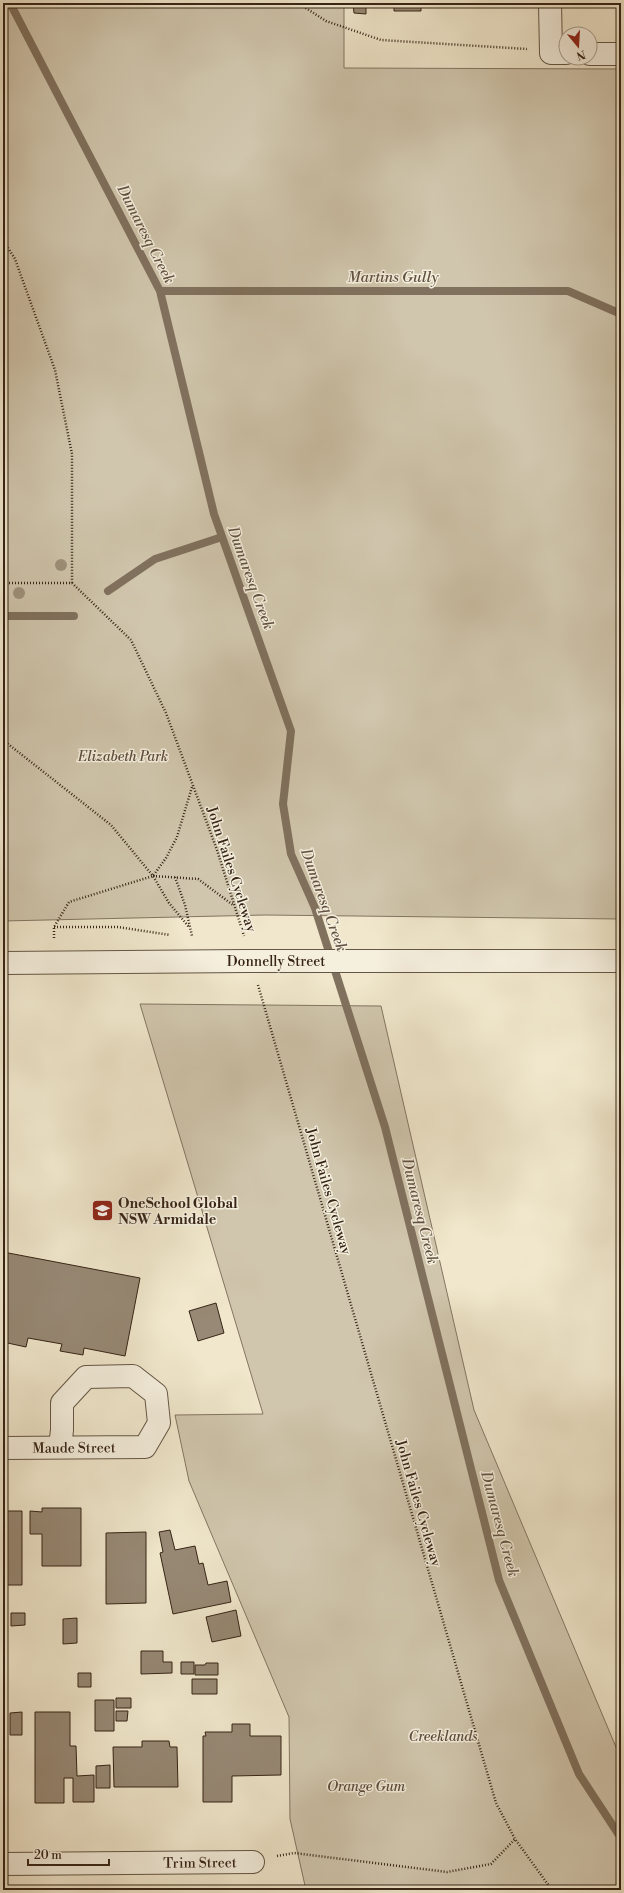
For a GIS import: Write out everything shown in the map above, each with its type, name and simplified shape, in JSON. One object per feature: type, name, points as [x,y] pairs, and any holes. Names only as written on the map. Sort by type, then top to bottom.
[{"type":"street","points":[[550,3],[550,52]]},
{"type":"street","points":[[598,54],[621,54]]},
{"type":"street","name":"Donnelly Street","points":[[3,963],[249,960],[621,961]]},
{"type":"street","name":"Maude Street","points":[[3,1448],[145,1447],[159,1423],[156,1394],[133,1376],[86,1377],[62,1403],[62,1430],[60,1447]]},
{"type":"street","name":"Trim Street","points":[[3,1864],[253,1862]]},
{"type":"path","points":[[298,3],[326,21],[381,40],[550,52]]},
{"type":"path","points":[[3,240],[15,259],[55,370],[72,454],[72,582],[3,583]]},
{"type":"path","name":"John Failes Cycleway","points":[[72,582],[131,640],[166,713],[217,850],[496,1803],[515,1839],[552,1890]]},
{"type":"path","points":[[3,740],[111,825],[153,876],[169,903],[189,926]]},
{"type":"path","points":[[153,876],[166,858],[177,837],[192,786]]},
{"type":"path","points":[[54,937],[54,927],[69,902],[153,876],[198,879],[234,906]]},
{"type":"path","points":[[175,878],[186,905],[192,938],[185,937]]},
{"type":"path","points":[[54,927],[118,927],[177,936]]},
{"type":"path","points":[[294,1853],[447,1872],[491,1864],[515,1839]]},
{"type":"green space","name":"Elizabeth Park","points":[[3,3],[344,3],[344,68],[621,69],[621,919],[265,915],[3,921]]},
{"type":"green space","name":"Creeklands","points":[[140,1004],[381,1006],[474,1410],[621,1759],[621,1890],[306,1890],[290,1819],[289,1717],[189,1481],[175,1415],[263,1414]]},
{"type":"building","points":[[394,3],[421,3],[421,11],[394,11]]},
{"type":"building","points":[[353,4],[366,4],[366,14],[354,13]]},
{"type":"building","points":[[3,1252],[140,1278],[125,1356],[84,1348],[83,1355],[60,1351],[62,1344],[28,1338],[26,1347],[3,1342]]},
{"type":"building","points":[[216,1303],[224,1333],[198,1341],[189,1311]]},
{"type":"building","points":[[42,1508],[81,1508],[81,1566],[42,1566],[42,1534],[30,1534],[30,1511],[42,1512]]},
{"type":"building","points":[[3,1511],[22,1511],[22,1585],[3,1585]]},
{"type":"building","points":[[170,1530],[175,1550],[195,1546],[199,1564],[203,1563],[208,1585],[227,1581],[231,1602],[173,1614],[160,1553],[163,1552],[159,1532]]},
{"type":"building","points":[[146,1532],[146,1603],[106,1604],[106,1533]]},
{"type":"building","points":[[236,1610],[241,1636],[212,1642],[206,1617]]},
{"type":"building","points":[[11,1613],[25,1613],[25,1625],[11,1626]]},
{"type":"building","points":[[77,1618],[77,1643],[63,1644],[63,1619]]},
{"type":"building","points":[[141,1651],[163,1651],[163,1662],[172,1662],[172,1673],[141,1674]]},
{"type":"building","points":[[181,1662],[194,1662],[194,1674],[181,1674]]},
{"type":"building","points":[[206,1663],[218,1663],[218,1675],[195,1675],[195,1665],[205,1665]]},
{"type":"building","points":[[78,1673],[91,1673],[91,1687],[78,1687]]},
{"type":"building","points":[[192,1679],[217,1679],[217,1694],[192,1694]]},
{"type":"building","points":[[116,1698],[131,1698],[131,1708],[116,1708]]},
{"type":"building","points":[[95,1700],[114,1700],[114,1731],[95,1731]]},
{"type":"building","points":[[116,1711],[128,1711],[127,1721],[116,1721]]},
{"type":"building","points":[[22,1712],[22,1735],[10,1735],[10,1713]]},
{"type":"building","points":[[35,1712],[70,1712],[70,1746],[76,1746],[77,1776],[94,1775],[94,1802],[73,1802],[73,1778],[64,1778],[64,1803],[35,1803]]},
{"type":"building","points":[[232,1724],[250,1724],[250,1736],[281,1736],[281,1775],[232,1776],[232,1802],[203,1802],[203,1736],[206,1736],[205,1732],[232,1732]]},
{"type":"building","points":[[3,1737],[7,1737],[7,1801],[3,1801]]},
{"type":"building","points":[[142,1741],[169,1741],[170,1747],[177,1747],[178,1787],[114,1787],[113,1747],[142,1747]]},
{"type":"building","points":[[110,1765],[110,1788],[96,1788],[96,1766]]},
{"type":"waterway","name":"Dumaresq Creek","points":[[10,3],[160,291],[214,514],[291,731],[283,804],[291,854],[315,908],[385,1127],[499,1580],[579,1774],[621,1838]]},
{"type":"waterway","name":"Martins Gully","points":[[160,291],[568,291],[621,314]]},
{"type":"waterway","points":[[108,591],[155,559],[222,537]]},
{"type":"waterway","points":[[3,616],[74,616]]},
{"type":"place","name":"OneSchool Global NSW Armidale","points":[[103,1211]]},
{"type":"park label","name":"Orange Gum","points":[[366,1786]]}]
